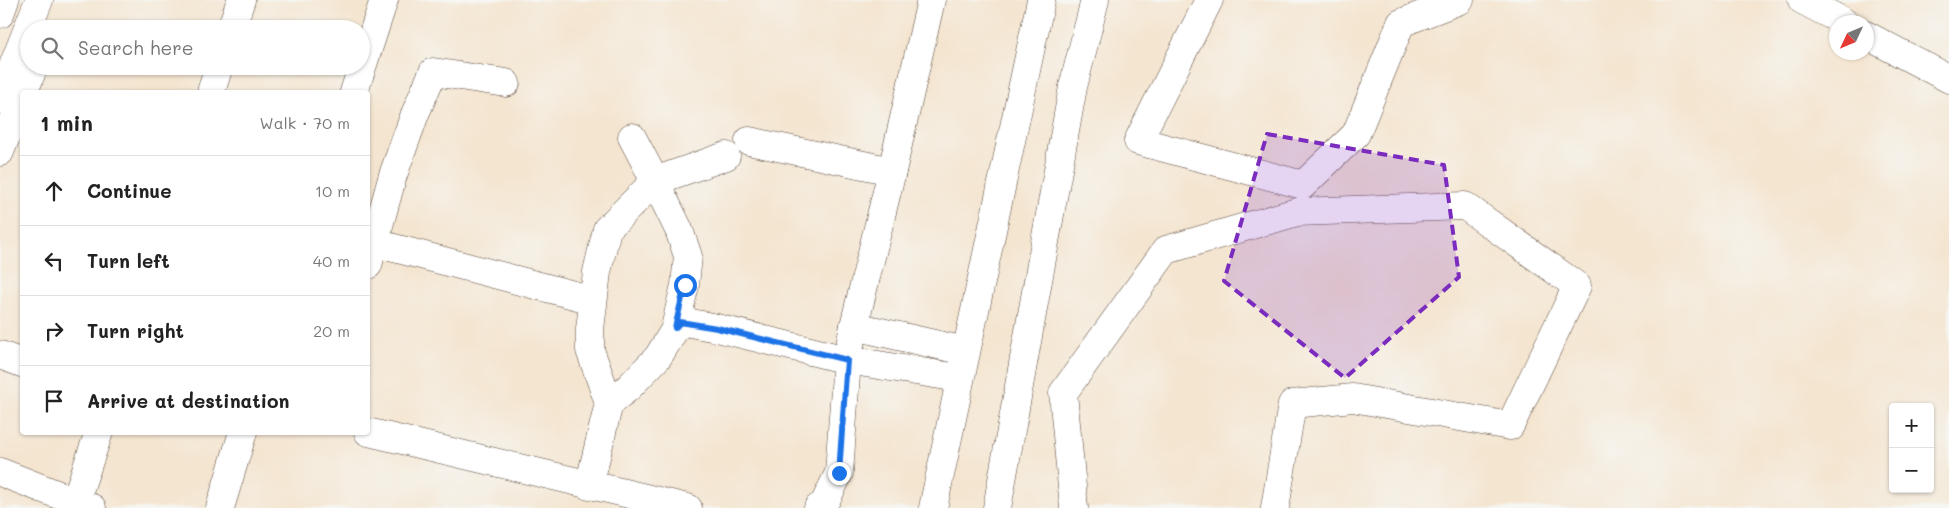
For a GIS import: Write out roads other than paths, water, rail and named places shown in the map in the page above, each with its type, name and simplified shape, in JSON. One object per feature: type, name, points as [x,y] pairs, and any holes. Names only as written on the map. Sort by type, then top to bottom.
[{"type":"street","points":[[0,14],[5,0]]},
{"type":"street","points":[[35,20],[39,0]]},
{"type":"street","points":[[51,20],[59,0]]},
{"type":"street","points":[[235,20],[241,0]]},
{"type":"street","points":[[370,43],[384,0]]},
{"type":"street","points":[[818,508],[824,504],[839,473],[847,360],[931,0]]},
{"type":"street","points":[[933,508],[959,378],[1041,0]]},
{"type":"street","points":[[997,508],[1074,87],[1095,0]]},
{"type":"street","points":[[1209,0],[1138,141],[1303,185]]},
{"type":"street","points":[[1297,212],[1303,185],[1356,134],[1401,23],[1460,0]]},
{"type":"street","points":[[1802,0],[1831,15]]},
{"type":"street","points":[[1874,39],[1949,79]]},
{"type":"street","points":[[506,83],[433,72],[415,114],[393,176],[371,254],[594,300]]},
{"type":"street","points":[[0,152],[18,98],[23,75]]},
{"type":"street","points":[[22,90],[30,75]]},
{"type":"street","points":[[212,90],[216,75]]},
{"type":"street","points":[[355,90],[360,75]]},
{"type":"street","points":[[632,136],[679,230],[688,256],[685,285],[675,328]]},
{"type":"street","points":[[749,141],[892,171]]},
{"type":"street","points":[[588,486],[608,403],[590,350],[597,272],[607,229],[655,181],[726,156]]},
{"type":"street","points":[[1074,508],[1063,393],[1166,250],[1297,212],[1465,206],[1577,286],[1510,426],[1353,398],[1292,404],[1276,508]]},
{"type":"street","points":[[608,403],[628,388],[658,357],[680,322],[717,328],[847,360],[959,378]]},
{"type":"street","points":[[854,326],[965,352]]},
{"type":"street","points":[[0,356],[20,362]]},
{"type":"street","points":[[370,432],[588,486],[688,508]]},
{"type":"street","points":[[0,472],[84,505],[98,435]]},
{"type":"street","points":[[220,508],[242,435]]}]
